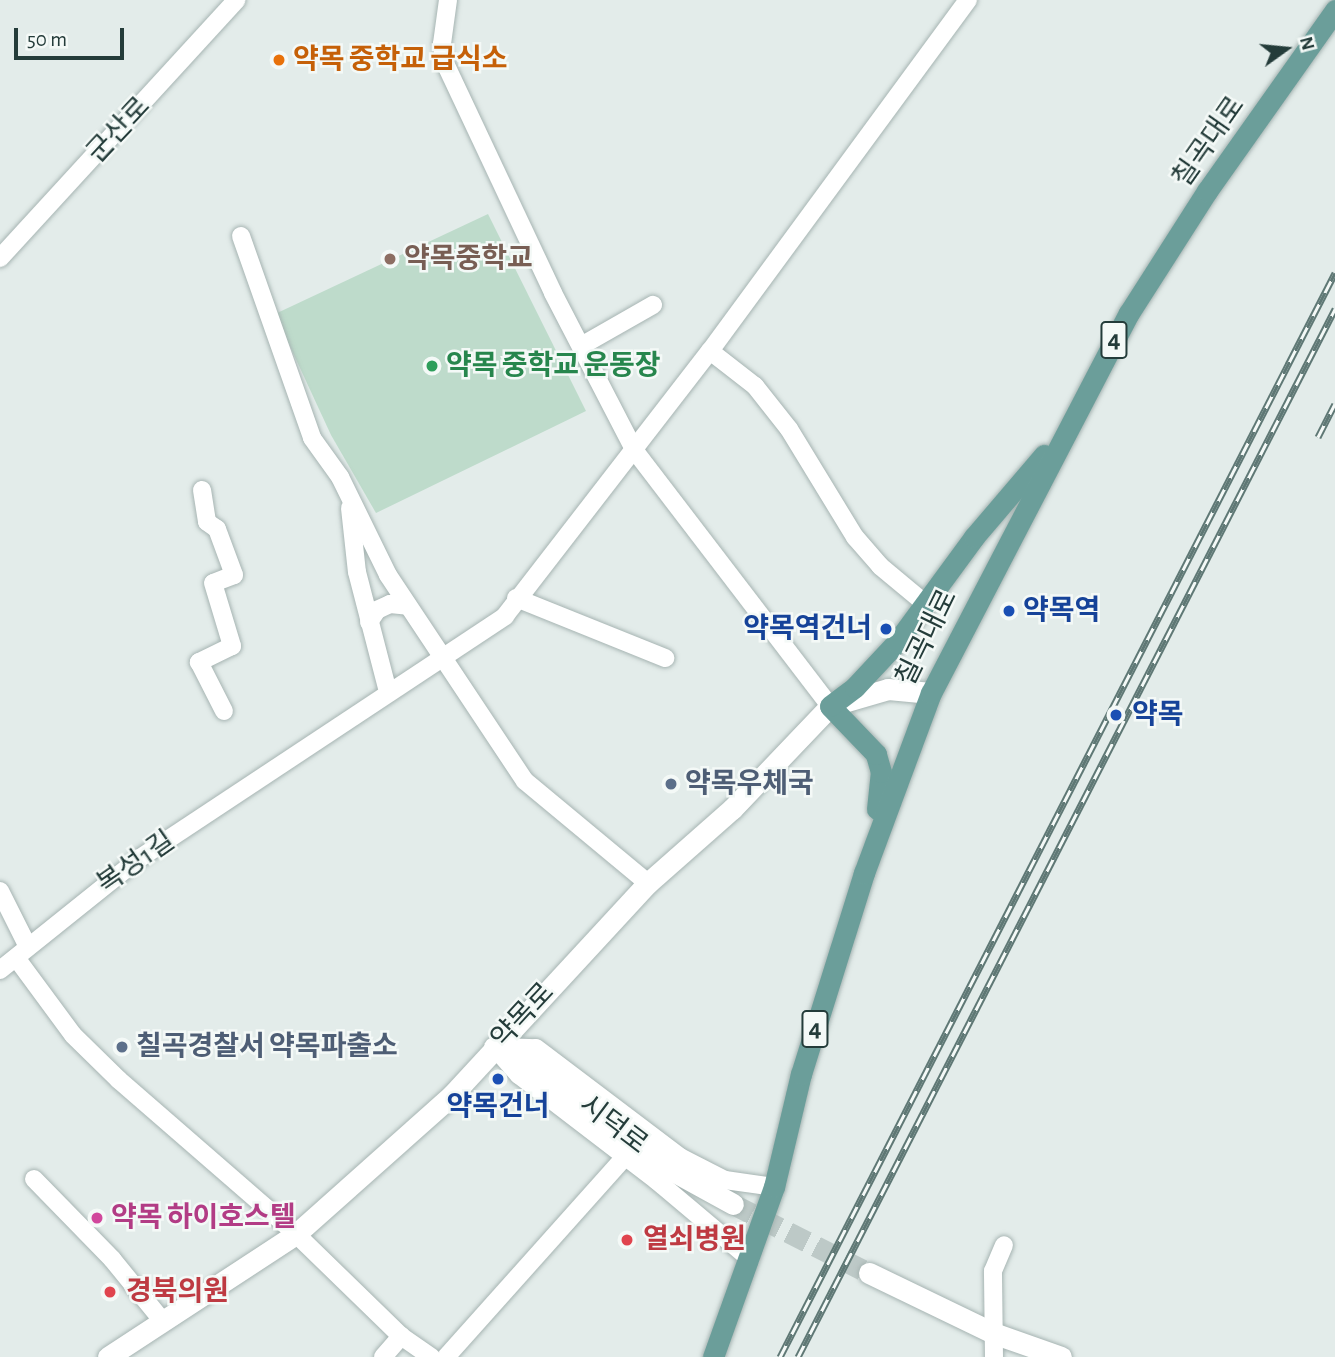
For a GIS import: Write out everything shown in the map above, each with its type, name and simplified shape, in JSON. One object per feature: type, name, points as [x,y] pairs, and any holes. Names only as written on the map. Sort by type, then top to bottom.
[{"type":"main road","name":"칠곡대로","points":[[713,1357],[774,1188],[801,1074],[864,873],[931,693],[1062,437],[1129,313],[1208,191],[1335,10]]},
{"type":"main road","points":[[864,873],[881,772],[876,754],[862,736],[830,706],[855,687],[928,606],[974,537],[1062,437]]},
{"type":"street","name":"군산로","points":[[0,258],[236,0]]},
{"type":"street","points":[[449,0],[442,44],[444,61],[581,346],[635,451],[830,706],[888,689],[931,693]]},
{"type":"street","name":"복성1길","points":[[0,970],[113,877],[387,692],[505,616],[516,598],[635,451],[968,0]]},
{"type":"street","points":[[241,236],[312,438],[340,477],[408,606],[526,781],[648,883]]},
{"type":"street","points":[[581,346],[653,305]]},
{"type":"street","points":[[710,351],[755,386],[789,429],[855,537],[880,566],[928,606]]},
{"type":"street","points":[[202,490],[208,522],[217,529],[234,575],[213,583],[232,646],[199,662],[224,711]]},
{"type":"street","points":[[351,501],[349,532],[387,692]]},
{"type":"street","points":[[516,598],[665,659]]},
{"type":"street","points":[[369,622],[377,610],[390,604],[408,606]]},
{"type":"street","name":"약목로","points":[[108,1357],[161,1319],[296,1234],[453,1094],[648,883],[732,809],[830,706]]},
{"type":"street","points":[[0,891],[22,952],[73,1035],[119,1080],[296,1234],[401,1336],[431,1357]]},
{"type":"street","points":[[494,1047],[536,1048],[680,1157],[725,1180],[774,1188]]},
{"type":"street","points":[[494,1047],[519,1075],[750,1259]]},
{"type":"street","name":"시덕로","points":[[494,1047],[531,1063],[675,1172],[733,1204]]},
{"type":"street","points":[[446,1357],[625,1157]]},
{"type":"street","points":[[34,1179],[112,1259],[161,1319]]},
{"type":"street","points":[[994,1357],[993,1271],[1004,1245]]},
{"type":"street","points":[[869,1273],[993,1333],[1061,1357]]},
{"type":"street","points":[[383,1357],[401,1336]]},
{"type":"green space","name":"약목 중학교 운동장","points":[[488,214],[586,411],[376,513],[331,435],[275,314]]},
{"type":"tunnel","points":[[733,1204],[869,1273]]},
{"type":"railway","points":[[780,1357],[1335,273]]},
{"type":"railway","points":[[798,1357],[1335,309]]},
{"type":"railway","points":[[1318,437],[1335,404]]},
{"type":"place","name":"약목 중학교 급식소","points":[[279,60]]},
{"type":"place","name":"약목중학교","points":[[390,259]]},
{"type":"place","name":"약목 중학교 운동장","points":[[432,366]]},
{"type":"place","name":"약목역","points":[[1009,611]]},
{"type":"place","name":"약목역건너","points":[[886,629]]},
{"type":"place","name":"약목","points":[[1116,715]]},
{"type":"place","name":"약목우체국","points":[[671,784]]},
{"type":"place","name":"칠곡경찰서 약목파출소","points":[[122,1047]]},
{"type":"place","name":"약목건너","points":[[498,1079]]},
{"type":"place","name":"약목 하이호스텔","points":[[97,1218]]},
{"type":"place","name":"열쇠병원","points":[[627,1240]]},
{"type":"place","name":"경북의원","points":[[110,1292]]}]
